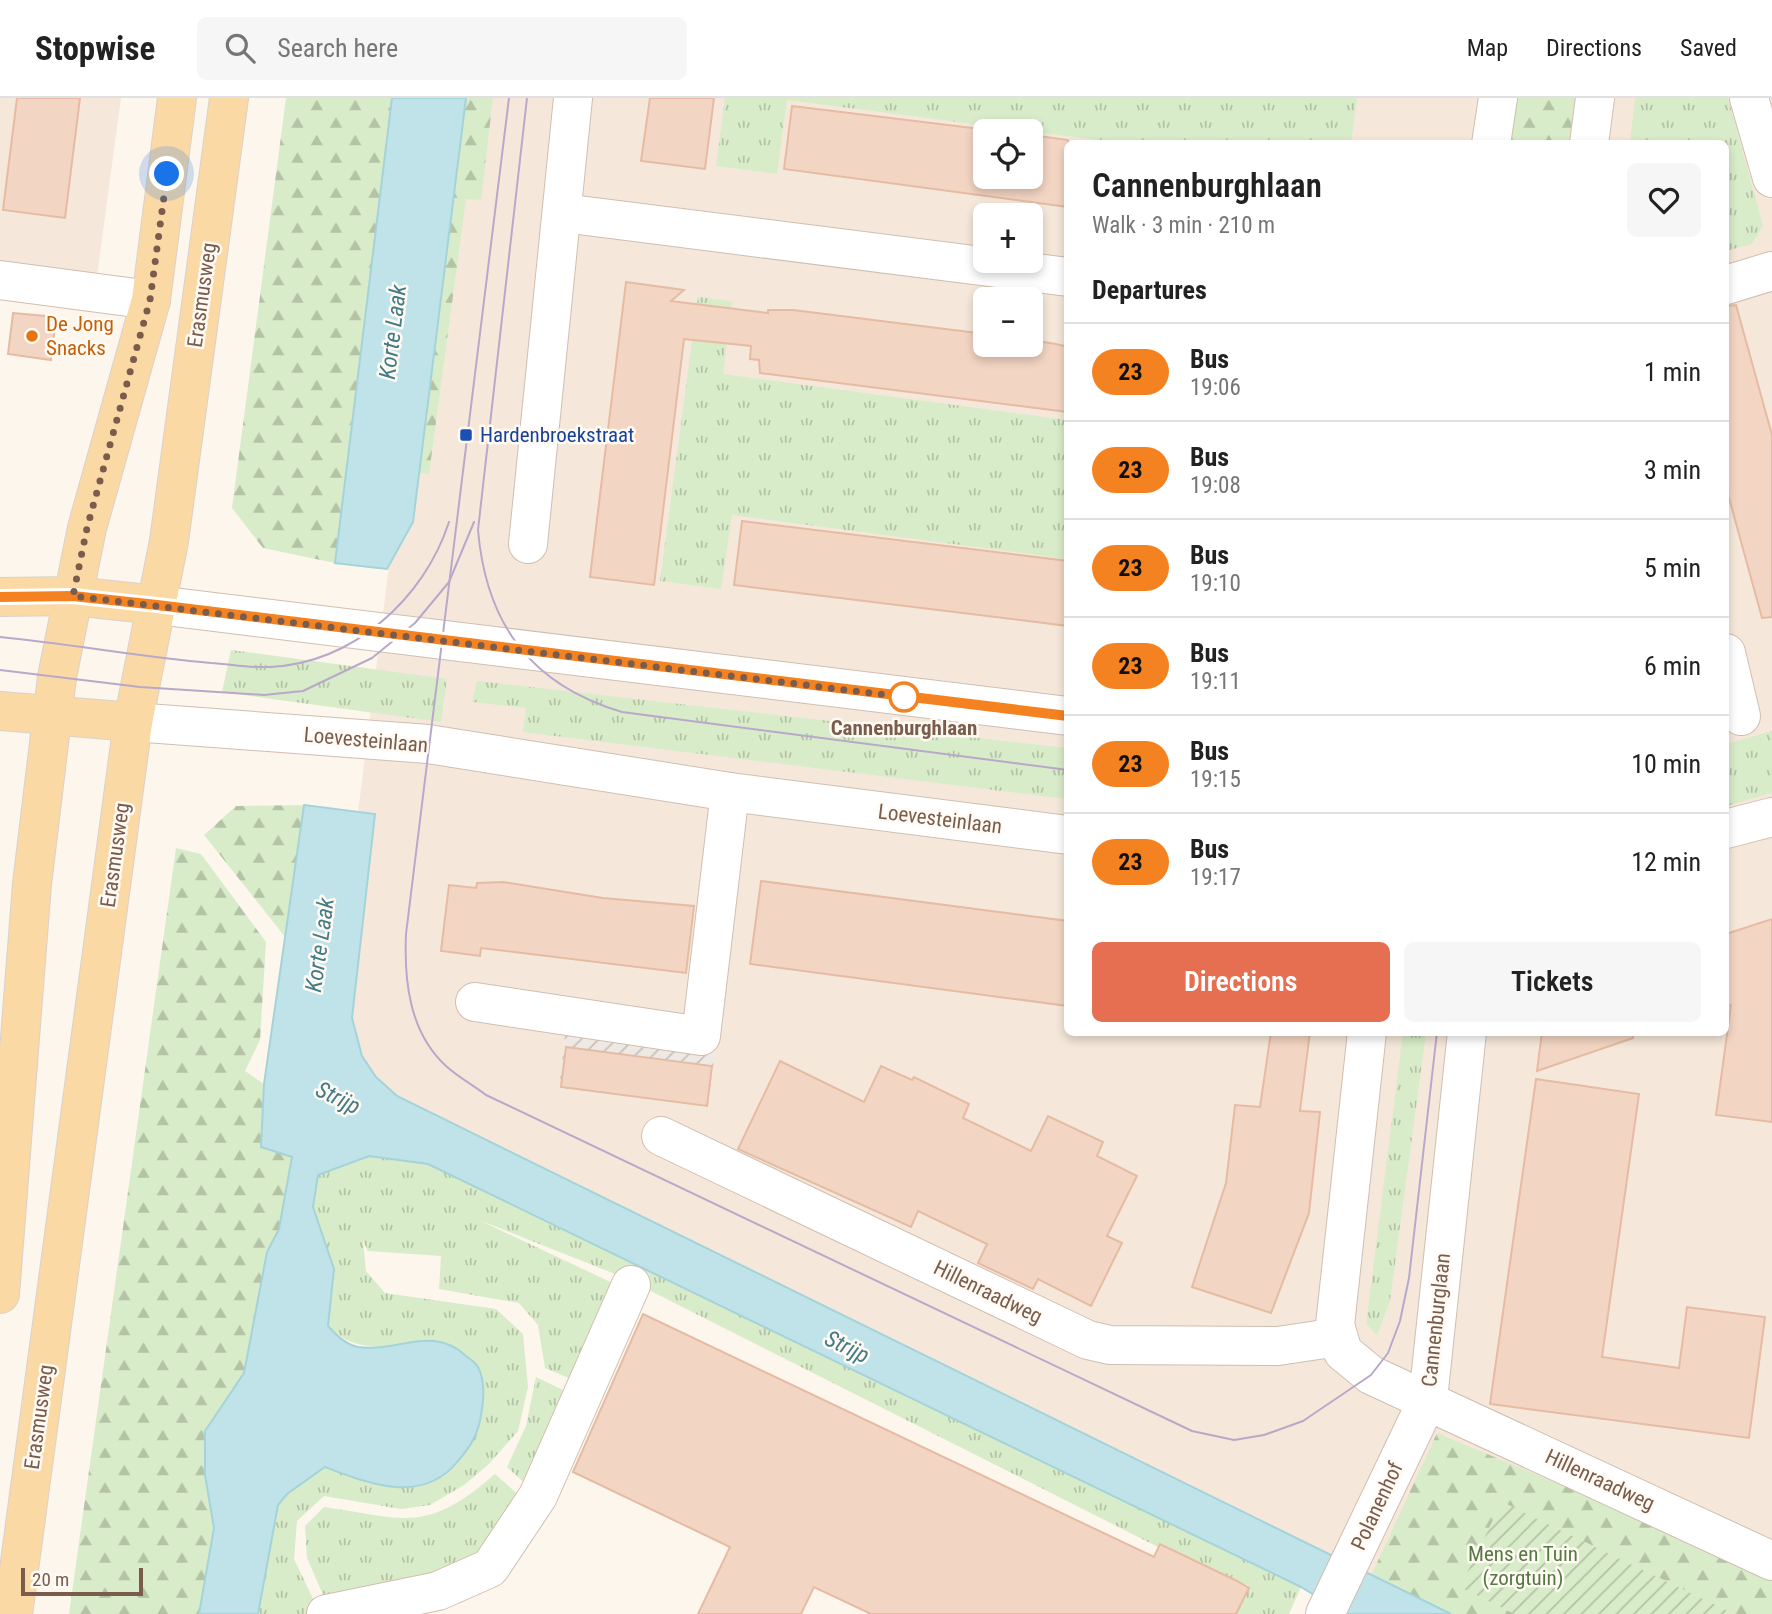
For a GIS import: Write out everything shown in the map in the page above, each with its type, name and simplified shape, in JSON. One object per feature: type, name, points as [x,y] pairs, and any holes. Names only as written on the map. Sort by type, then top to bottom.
[{"type":"main road","points":[[0,1294],[32,884],[52,714],[87,528],[150,300],[177,98]]},
{"type":"main road","name":"Erasmusweg","points":[[13,1614],[133,722],[169,541],[229,98]]},
{"type":"main road","points":[[0,597],[73,596],[157,605]]},
{"type":"main road","name":"Loevesteinlaan","points":[[0,711],[133,722]]},
{"type":"street","points":[[528,544],[573,98]]},
{"type":"street","points":[[1492,140],[1498,98]]},
{"type":"street","points":[[1590,140],[1595,98]]},
{"type":"street","points":[[1749,98],[1772,178]]},
{"type":"street","points":[[563,213],[1064,276]]},
{"type":"street","points":[[1729,284],[1772,271]]},
{"type":"street","points":[[0,280],[150,300]]},
{"type":"street","points":[[157,605],[1064,716]]},
{"type":"street","points":[[1729,662],[1746,715]]},
{"type":"street","name":"Loevesteinlaan","points":[[133,722],[428,744],[730,792],[1064,834]]},
{"type":"street","points":[[475,1002],[701,1036],[730,792]]},
{"type":"street","points":[[1729,828],[1772,817]]},
{"type":"street","points":[[1338,1337],[1335,1325],[1367,1036]]},
{"type":"street","name":"Cannenburglaan","points":[[1338,1337],[1343,1352],[1355,1364],[1371,1375],[1428,1399],[1467,1036]]},
{"type":"street","name":"Hillenraadweg","points":[[661,1136],[1088,1340],[1110,1345],[1278,1346],[1338,1337]]},
{"type":"street","points":[[326,1614],[438,1591],[490,1568],[538,1496],[631,1285]]},
{"type":"street","name":"Hillenraadweg","points":[[1428,1399],[1772,1561]]},
{"type":"street","name":"Polanenhof","points":[[1326,1611],[1428,1399]]},
{"type":"shaded area","points":[[0,98],[121,98],[95,291],[0,279]]},
{"type":"shaded area","points":[[448,98],[1772,98],[1772,1614],[1435,1614],[353,1076],[333,1050],[356,828]]},
{"type":"shaded area","points":[[567,1017],[717,1040],[708,1106],[559,1088]]},
{"type":"green space","points":[[286,98],[392,98],[335,563],[263,548],[232,508]]},
{"type":"green space","points":[[466,98],[493,98],[481,200],[466,199],[429,474],[419,473]]},
{"type":"green space","points":[[725,98],[1357,98],[1352,140],[1097,140],[1043,133],[1043,119],[973,119],[973,124],[787,100],[777,174],[716,166]]},
{"type":"green space","points":[[1515,98],[1575,98],[1569,140],[1510,140]]},
{"type":"green space","points":[[1635,98],[1728,98],[1763,226],[1752,244],[1729,250],[1729,140],[1630,140]]},
{"type":"green space","points":[[698,297],[732,301],[723,374],[1064,420],[1064,559],[732,515],[721,589],[660,581]]},
{"type":"green space","points":[[231,650],[447,679],[441,722],[222,692]]},
{"type":"green space","points":[[477,681],[1064,748],[1064,799],[523,732],[526,708],[472,702]]},
{"type":"green space","points":[[1772,731],[1772,793],[1729,805],[1729,743]]},
{"type":"green space","points":[[304,805],[286,938],[204,835],[236,806]]},
{"type":"green space","points":[[176,848],[201,854],[266,942],[260,1040],[245,1071],[264,1084],[261,1147],[293,1156],[279,1229],[267,1252],[244,1373],[205,1431],[205,1475],[214,1528],[199,1614],[69,1614]]},
{"type":"green space","points":[[1403,1036],[1426,1036],[1390,1301],[1377,1335],[1366,1324]]},
{"type":"green space","points":[[369,1156],[428,1164],[1301,1587],[1289,1614],[1236,1614],[1249,1586],[1160,1544],[1158,1547],[625,1278],[479,1220],[621,1287],[578,1382],[545,1368],[538,1325],[519,1303],[439,1289],[441,1256],[368,1251],[363,1241],[366,1271],[385,1293],[496,1309],[523,1334],[528,1387],[518,1431],[488,1465],[464,1485],[430,1505],[401,1509],[324,1496],[297,1521],[294,1559],[317,1607],[311,1614],[260,1614],[258,1611],[278,1505],[287,1494],[326,1467],[370,1484],[431,1340],[389,1346],[363,1345],[339,1336],[328,1326],[334,1269],[313,1207],[318,1175]]},
{"type":"green space","points":[[536,1377],[571,1394],[528,1486],[507,1467],[526,1426]]},
{"type":"green space","points":[[1437,1433],[1772,1573],[1772,1614],[1734,1614],[1502,1502],[1460,1587],[1515,1614],[1451,1614],[1371,1576]]},
{"type":"green space","points":[[495,1474],[522,1498],[493,1547],[465,1567],[324,1597],[307,1558],[305,1526],[324,1507],[396,1518],[415,1518],[451,1506]]},
{"type":"green space","name":"Mens en Tuin (zorgtuin)","points":[[1502,1502],[1734,1614],[1515,1614],[1460,1587]]},
{"type":"water","name":"Korte Laak","points":[[392,98],[466,98],[413,522],[387,569],[335,563]]},
{"type":"water","points":[[304,805],[375,814],[352,1018],[362,1056],[376,1077],[397,1096],[1451,1614],[1345,1614],[1301,1587],[428,1164],[369,1156],[318,1175],[313,1207],[334,1269],[328,1326],[346,1342],[358,1347],[372,1348],[427,1341],[441,1342],[453,1347],[474,1363],[481,1374],[482,1411],[477,1430],[471,1444],[458,1461],[444,1475],[429,1483],[395,1487],[359,1479],[325,1467],[287,1494],[278,1505],[258,1614],[199,1614],[214,1528],[205,1475],[205,1431],[244,1373],[267,1252],[279,1229],[292,1157],[261,1147],[264,1084]]},
{"type":"building","points":[[17,98],[80,98],[65,218],[3,210]]},
{"type":"building","points":[[650,98],[714,98],[705,169],[641,161]]},
{"type":"building","points":[[792,106],[973,128],[973,189],[1043,189],[1043,137],[1068,140],[1064,140],[1064,206],[784,169]]},
{"type":"building","points":[[626,282],[684,290],[671,301],[768,313],[768,310],[793,310],[973,332],[973,357],[1043,357],[1043,342],[1064,346],[1064,411],[760,373],[759,360],[750,359],[751,346],[684,339],[654,585],[590,577]]},
{"type":"building","points":[[1736,305],[1772,435],[1772,617],[1762,618],[1729,498],[1729,306]]},
{"type":"building","name":"De Jong Snacks","points":[[13,313],[56,317],[51,360],[8,354]]},
{"type":"building","points":[[742,521],[1064,561],[1064,626],[734,585]]},
{"type":"building","points":[[761,881],[1064,920],[1064,1005],[750,964]]},
{"type":"building","points":[[503,882],[603,898],[694,906],[686,973],[481,948],[480,956],[441,951],[449,885],[476,888],[477,883]]},
{"type":"building","points":[[1772,919],[1772,1122],[1716,1115],[1727,1036],[1729,1036],[1729,933]]},
{"type":"building","points":[[1270,1036],[1309,1036],[1300,1111],[1320,1112],[1309,1213],[1271,1313],[1192,1287],[1226,1183],[1235,1105],[1260,1107]]},
{"type":"building","points":[[1541,1036],[1633,1036],[1633,1038],[1537,1071]]},
{"type":"building","points":[[566,1047],[712,1066],[707,1106],[561,1087]]},
{"type":"building","points":[[780,1061],[864,1102],[881,1066],[912,1080],[914,1077],[969,1104],[963,1118],[1031,1151],[1048,1116],[1103,1142],[1097,1156],[1137,1176],[1107,1236],[1122,1243],[1091,1306],[1038,1279],[1033,1289],[978,1263],[987,1244],[918,1211],[911,1227],[738,1149]]},
{"type":"building","points":[[1536,1079],[1639,1094],[1602,1357],[1679,1368],[1687,1307],[1765,1317],[1749,1438],[1490,1404]]},
{"type":"building","points":[[643,1314],[1154,1557],[1160,1544],[1249,1588],[1236,1614],[871,1614],[814,1587],[801,1614],[698,1614],[730,1547],[573,1472]]},
{"type":"tram line","points":[[509,98],[406,934],[406,969],[411,1004],[424,1038],[446,1066],[486,1095],[1192,1431],[1234,1440],[1264,1435],[1303,1421],[1371,1375],[1388,1353],[1400,1321],[1409,1278],[1437,1036]]},
{"type":"tram line","points":[[527,98],[478,530],[491,594],[503,622],[519,646],[539,667],[562,685],[590,700],[622,712],[1064,769]]},
{"type":"tram line","points":[[0,637],[248,666],[270,667],[300,663],[357,640],[381,622],[403,601],[422,577],[438,550],[449,522]]},
{"type":"tram line","points":[[0,670],[140,687],[264,695],[303,691],[372,658],[415,623],[449,582],[474,522]]},
{"type":"bus line","name":"23","points":[[0,597],[73,596],[157,605],[1064,716]]},
{"type":"place","name":"De Jong Snacks","points":[[32,336]]},
{"type":"place","name":"Hardenbroekstraat","points":[[466,435]]},
{"type":"place","name":"Cannenburghlaan","points":[[904,697]]},
{"type":"route","points":[[167,174],[150,300],[87,528],[73,596],[904,697]]},
{"type":"water label","name":"Strijp","points":[[338,1098]]},
{"type":"water label","name":"Strijp","points":[[847,1347]]}]
